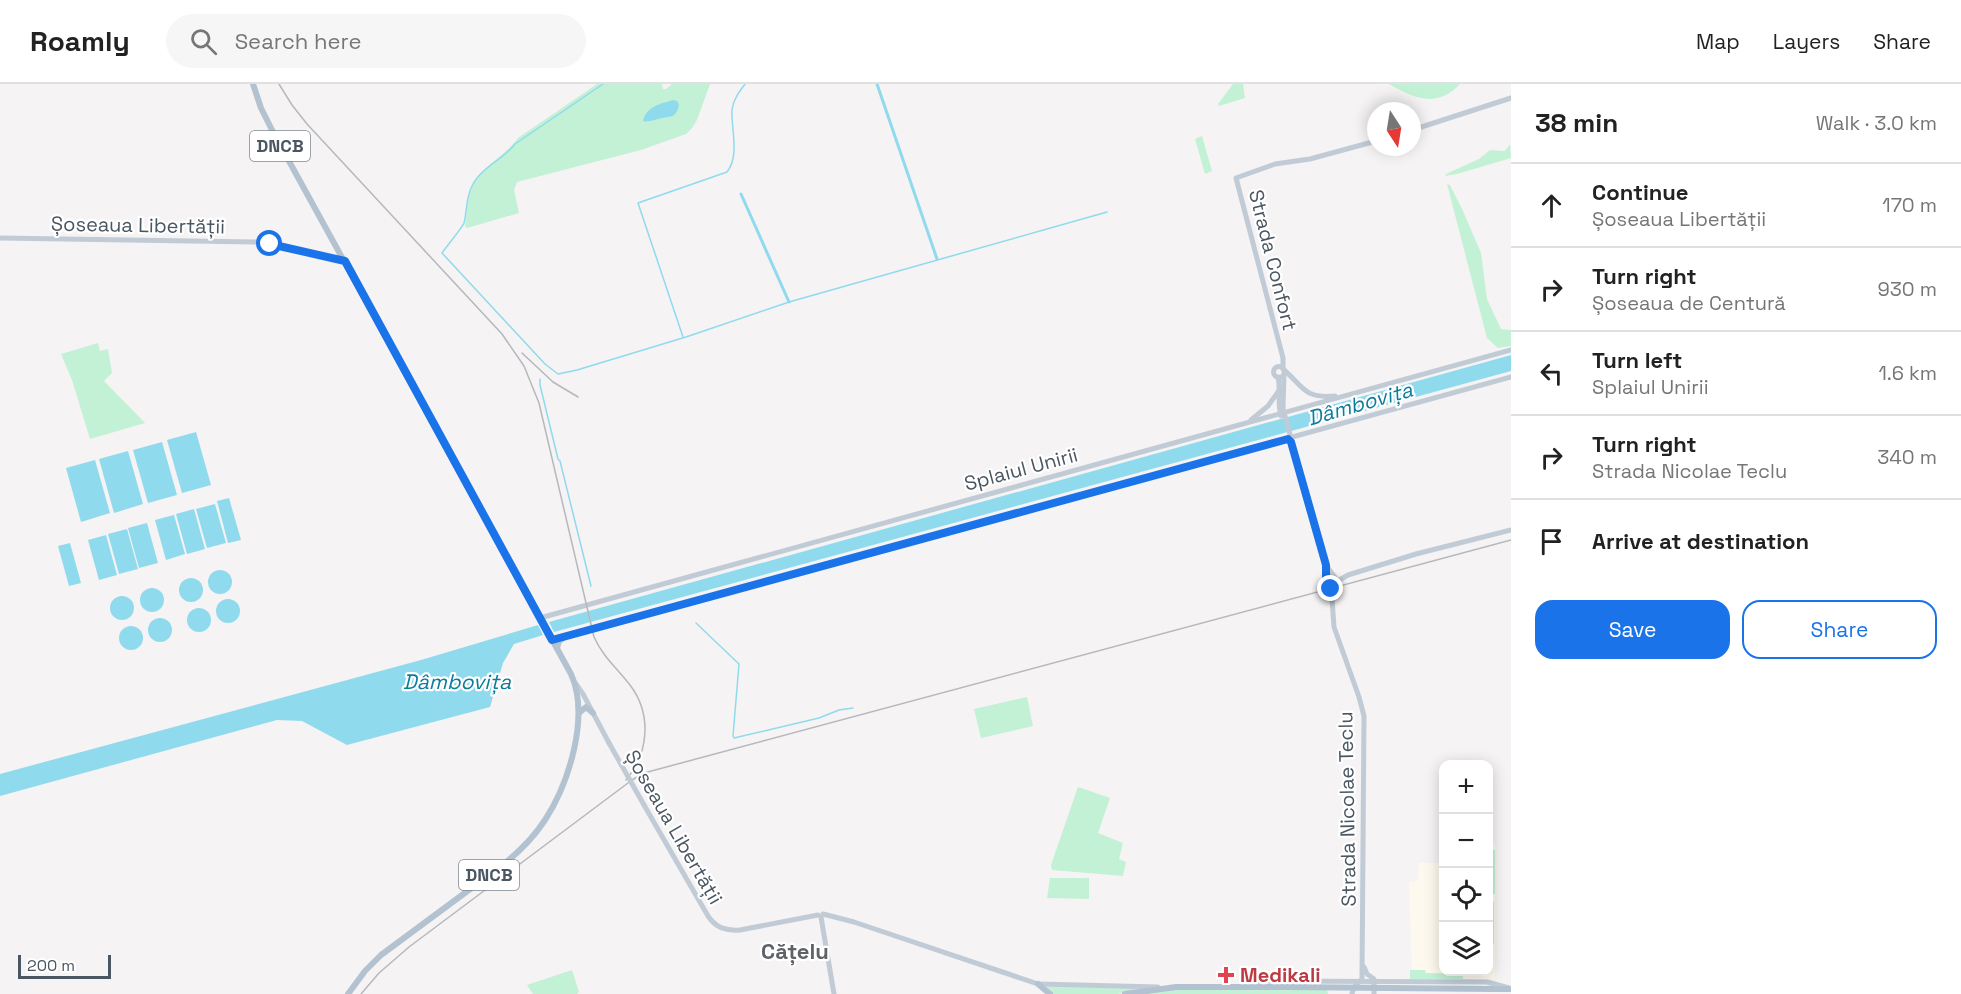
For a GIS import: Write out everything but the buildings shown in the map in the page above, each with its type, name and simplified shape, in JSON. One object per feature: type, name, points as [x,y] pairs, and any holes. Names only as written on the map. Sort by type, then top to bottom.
[{"type":"main road","name":"DNCB","points":[[253,84],[269,126],[550,637],[574,683],[577,695],[578,713],[573,751],[566,778],[551,811],[532,837],[504,864],[381,955],[365,971],[348,994]]},
{"type":"main road","points":[[1421,127],[1511,98]]},
{"type":"main road","name":"Strada Confort","points":[[1282,414],[1280,349],[1236,178],[1278,164],[1317,157],[1367,143]]},
{"type":"main road","name":"Șoseaua Libertății","points":[[0,238],[255,242],[279,245],[345,261]]},
{"type":"main road","name":"Splaiul Unirii","points":[[541,621],[1511,350]]},
{"type":"main road","points":[[1278,377],[1273,373],[1282,370]]},
{"type":"main road","points":[[1282,370],[1278,377],[1282,414]]},
{"type":"main road","points":[[1282,370],[1301,389],[1310,394],[1325,397],[1354,393]]},
{"type":"main road","points":[[550,637],[566,636],[1511,377]]},
{"type":"main road","points":[[1245,423],[1265,409],[1279,391]]},
{"type":"main road","name":"Strada Nicolae Teclu","points":[[1282,414],[1332,579],[1334,627],[1359,697],[1364,719],[1362,964],[1359,981]]},
{"type":"main road","points":[[1293,449],[1297,440],[1323,429]]},
{"type":"main road","points":[[1332,579],[1440,547],[1511,530]]},
{"type":"main road","points":[[558,652],[558,643],[566,636]]},
{"type":"main road","name":"Șoseaua Libertății","points":[[574,683],[583,694],[708,916],[718,927],[740,930],[821,915],[854,922],[1038,984],[1167,987]]},
{"type":"main road","points":[[577,695],[591,711]]},
{"type":"main road","points":[[578,713],[582,708],[591,711]]},
{"type":"main road","points":[[821,915],[834,994]]},
{"type":"main road","points":[[1362,964],[1374,981],[1374,994]]},
{"type":"main road","points":[[1240,987],[1266,981],[1374,981],[1486,982],[1511,989]]},
{"type":"main road","points":[[1352,994],[1359,981]]},
{"type":"main road","points":[[1038,984],[1050,994]]},
{"type":"main road","points":[[1125,994],[1167,987],[1511,989]]},
{"type":"shaded area","points":[[1493,842],[1495,842],[1495,979],[1412,979],[1409,882],[1418,881],[1419,863],[1439,863],[1439,976],[1493,976]]},
{"type":"green space","points":[[597,84],[662,84],[663,89],[666,89],[672,84],[710,84],[697,120],[686,134],[641,150],[517,182],[514,190],[519,213],[467,228],[465,226],[469,199],[472,186],[479,175],[518,138]]},
{"type":"green space","points":[[1233,84],[1243,84],[1245,98],[1219,106],[1218,104]]},
{"type":"green space","points":[[1389,84],[1460,84],[1442,97],[1425,99]]},
{"type":"green space","points":[[1202,136],[1212,171],[1205,174],[1195,139]]},
{"type":"green space","points":[[1510,144],[1511,158],[1445,176],[1479,159],[1490,150],[1505,151]]},
{"type":"green space","points":[[1447,184],[1450,185],[1462,209],[1481,253],[1487,299],[1501,329],[1511,330],[1511,346],[1498,348],[1487,338]]},
{"type":"green space","points":[[98,343],[100,351],[108,349],[112,373],[104,381],[145,423],[90,439],[72,380],[61,354]]},
{"type":"green space","points":[[1027,697],[1033,726],[981,738],[974,709]]},
{"type":"green space","points":[[1078,787],[1110,798],[1098,833],[1123,843],[1119,859],[1126,862],[1123,876],[1052,870],[1051,865]]},
{"type":"green space","points":[[1493,850],[1495,850],[1495,894],[1493,894]]},
{"type":"green space","points":[[1050,878],[1089,878],[1089,899],[1047,898]]},
{"type":"green space","points":[[1493,902],[1494,902],[1493,945]]},
{"type":"green space","points":[[572,970],[579,992],[577,994],[533,994],[527,985]]},
{"type":"green space","points":[[1410,970],[1425,970],[1426,973],[1439,973],[1439,976],[1463,976],[1463,979],[1410,979]]},
{"type":"green space","points":[[1047,987],[1145,988],[1118,994],[1052,994]]},
{"type":"green space","points":[[1204,989],[1327,990],[1328,994],[1141,994]]},
{"type":"water","points":[[673,100],[679,105],[673,116],[643,121],[651,109]]},
{"type":"water","points":[[1511,355],[1511,371],[554,632],[549,622]]},
{"type":"water","points":[[196,432],[211,485],[182,493],[167,440]]},
{"type":"water","points":[[162,442],[177,495],[148,503],[133,450]]},
{"type":"water","points":[[128,451],[143,504],[114,513],[99,459]]},
{"type":"water","points":[[95,460],[110,513],[81,522],[66,468]]},
{"type":"water","points":[[229,498],[241,540],[228,543],[217,501]]},
{"type":"water","points":[[215,504],[226,543],[207,548],[196,509]]},
{"type":"water","points":[[194,509],[205,549],[187,554],[176,514]]},
{"type":"water","points":[[174,515],[185,554],[166,560],[155,520]]},
{"type":"water","points":[[147,523],[158,563],[139,568],[128,528]]},
{"type":"water","points":[[127,529],[138,569],[119,574],[108,534]]},
{"type":"water","points":[[106,535],[117,575],[99,580],[88,540]]},
{"type":"water","points":[[70,543],[81,583],[69,586],[58,546]]},
{"type":"water","points":[[220,570],[229,573],[232,582],[229,591],[220,594],[211,591],[208,582],[211,573]]},
{"type":"water","points":[[191,578],[200,581],[203,590],[200,599],[191,602],[182,599],[179,590],[182,581]]},
{"type":"water","points":[[152,588],[161,591],[164,600],[161,609],[152,612],[143,609],[140,600],[143,591]]},
{"type":"water","points":[[122,596],[131,599],[134,608],[131,617],[122,620],[113,617],[110,608],[113,599]]},
{"type":"water","points":[[228,599],[237,602],[240,611],[237,620],[228,623],[219,620],[216,611],[219,602]]},
{"type":"water","points":[[199,608],[208,611],[211,620],[208,629],[199,632],[190,629],[187,620],[190,611]]},
{"type":"water","points":[[160,618],[169,621],[172,630],[169,639],[160,642],[151,639],[148,630],[151,621]]},
{"type":"water","name":"Dâmbovița","points":[[538,625],[543,635],[514,644],[503,663],[490,707],[347,745],[302,721],[277,720],[0,796],[0,774],[421,660]]},
{"type":"water","points":[[131,626],[140,629],[143,638],[140,647],[131,650],[122,647],[119,638],[122,629]]},
{"type":"waterway","points":[[603,84],[515,144],[480,174],[470,190],[464,223],[442,253],[545,364],[558,374],[686,337],[789,302],[1107,212]]},
{"type":"waterway","points":[[683,337],[638,203],[727,172],[731,166],[734,150],[733,106],[745,84]]},
{"type":"waterway","points":[[877,84],[937,259]]},
{"type":"waterway","points":[[741,194],[789,302]]},
{"type":"waterway","points":[[540,379],[591,586]]},
{"type":"waterway","points":[[696,623],[739,664],[734,738],[853,708]]},
{"type":"railway","points":[[279,84],[307,124],[502,334],[524,366],[539,403],[594,637],[630,685],[642,708],[645,733],[643,746],[634,769],[626,780]]},
{"type":"railway","points":[[522,353],[553,382],[578,397]]},
{"type":"railway","points":[[361,994],[379,973],[409,947],[644,773],[1511,540]]},
{"type":"place","name":"Medikali","points":[[1226,975]]},
{"type":"district","name":"Cățelu","points":[[795,951]]},
{"type":"route","points":[[270,244],[345,261],[552,640],[1288,439],[1291,442],[1326,565],[1326,582],[1331,585],[1331,589]]}]
